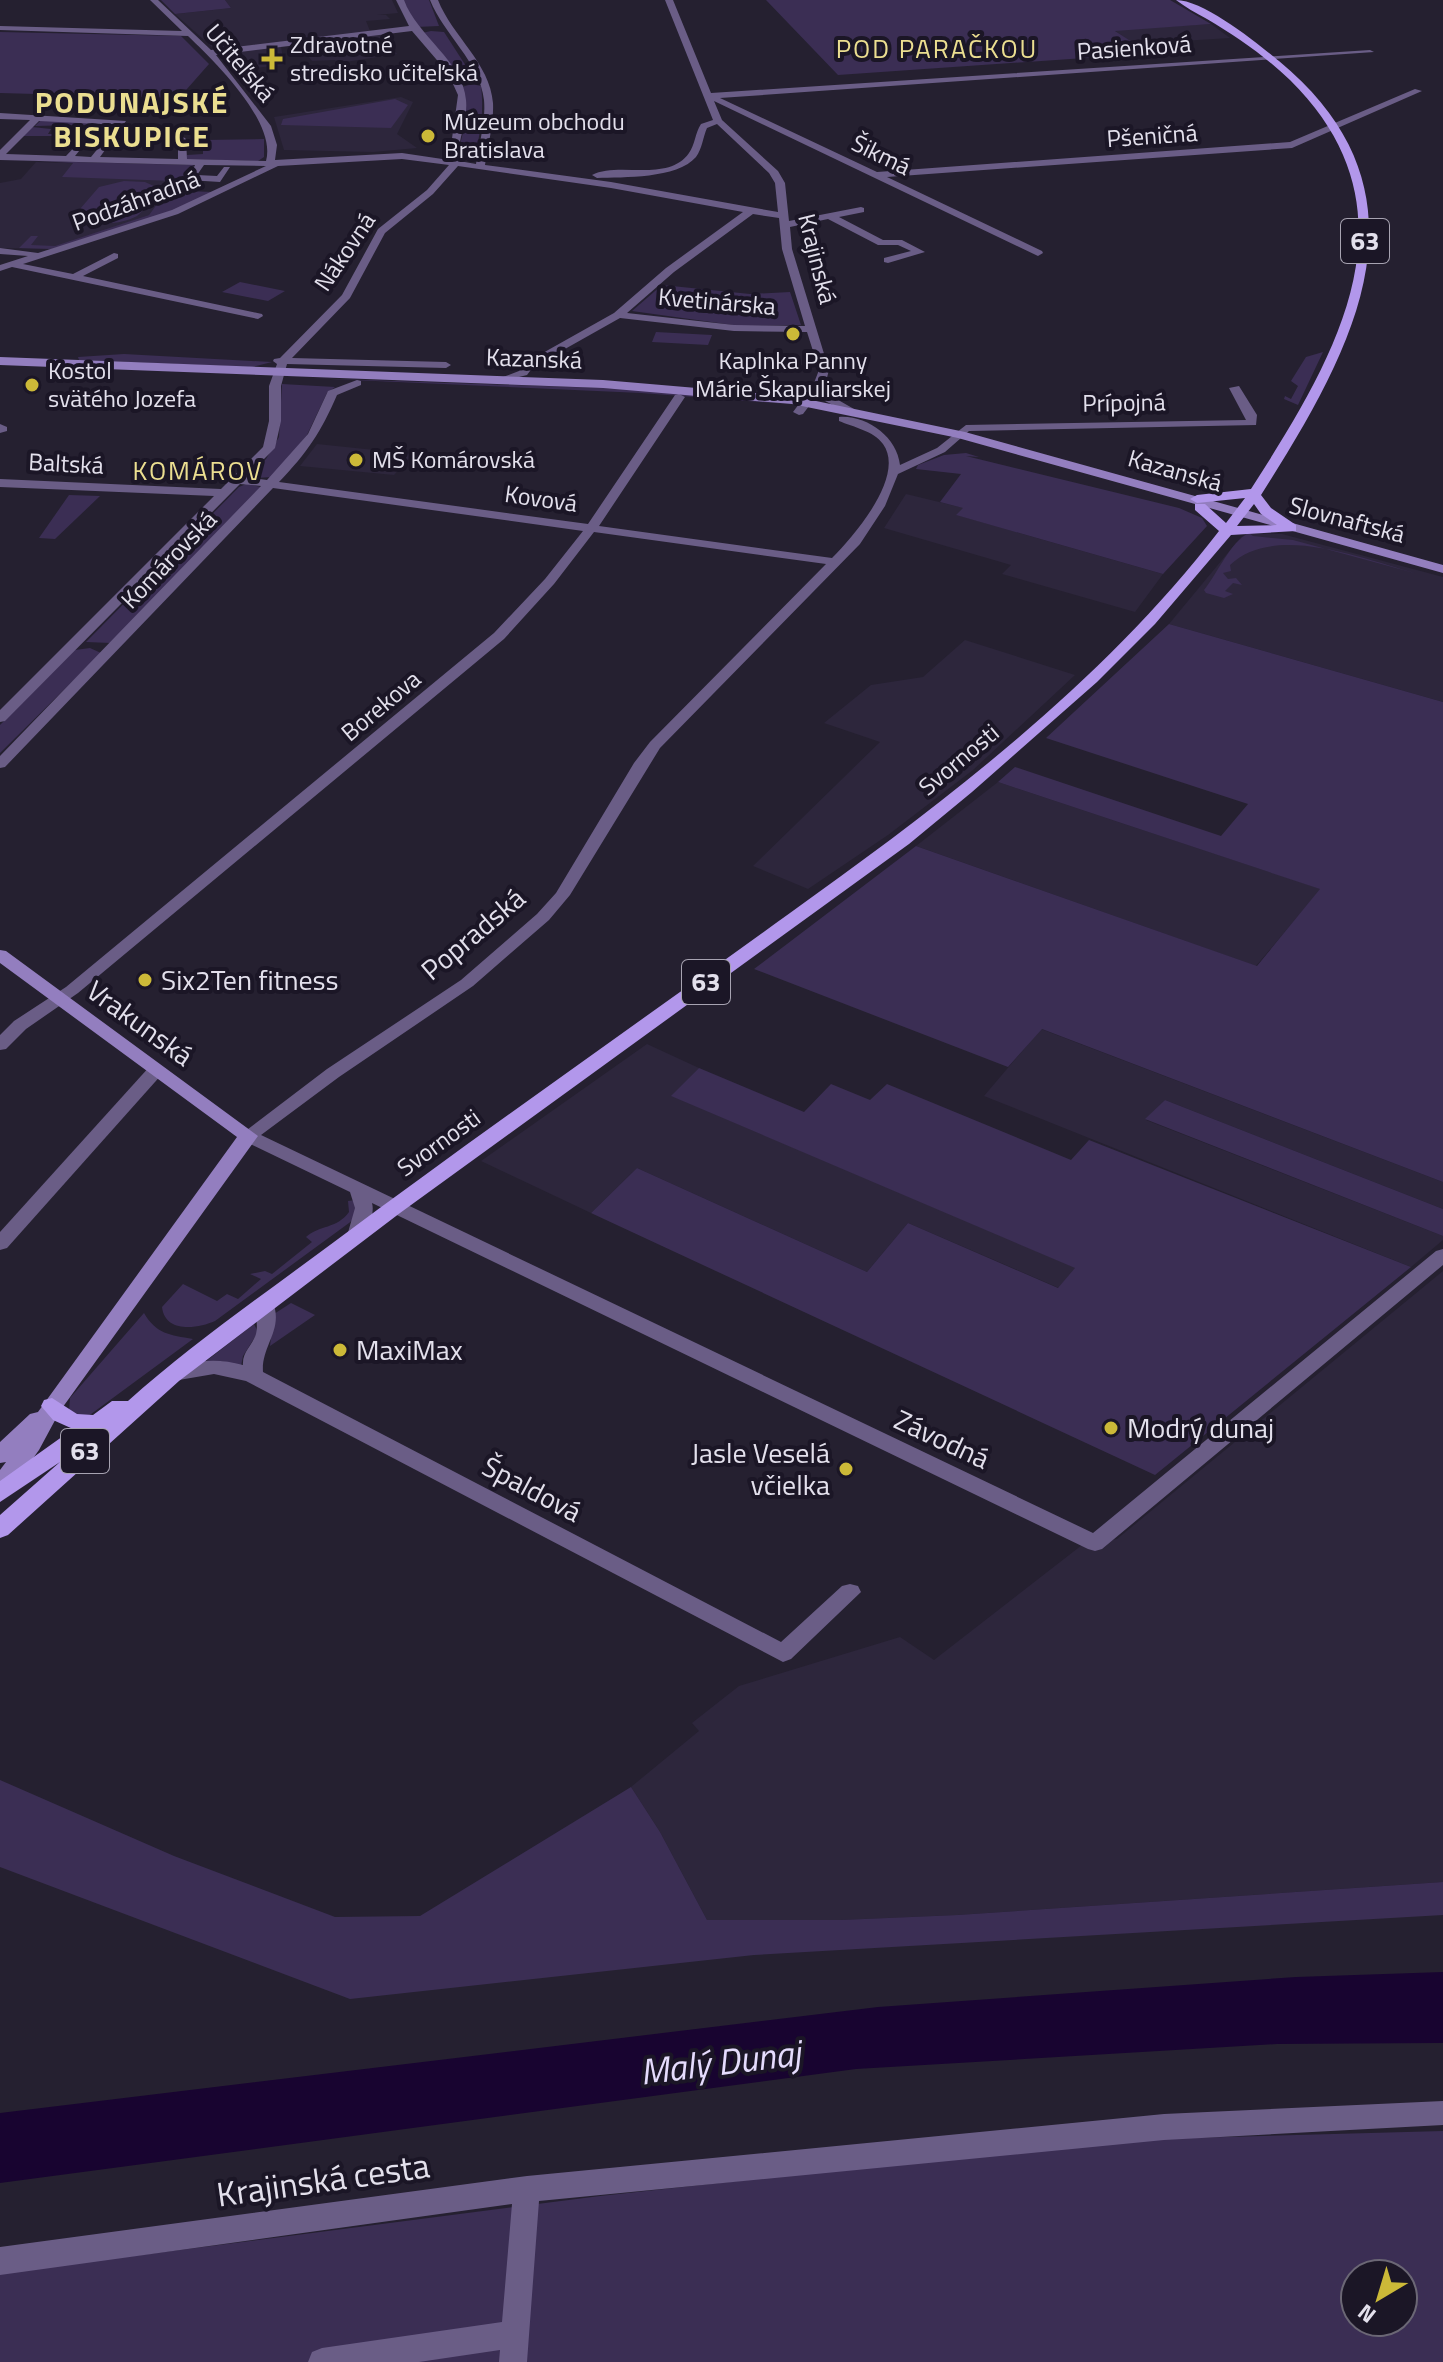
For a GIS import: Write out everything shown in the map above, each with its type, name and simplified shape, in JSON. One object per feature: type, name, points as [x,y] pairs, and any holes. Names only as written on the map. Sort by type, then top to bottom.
[{"type":"main road","name":"Svornosti","points":[[0,1493],[93,1423],[171,1375],[393,1208],[903,840],[979,778],[1122,650],[1227,531],[1307,411],[1323,379],[1348,317],[1362,258],[1366,221],[1361,186],[1345,148],[1309,93],[1228,28],[1180,0]]},
{"type":"main road","name":"Kazanská","points":[[0,361],[278,368],[544,381],[758,396],[955,439],[1239,514]]},
{"type":"main road","name":"Kazanská","points":[[0,370],[278,368],[357,383],[802,407]]},
{"type":"main road","points":[[1198,503],[1253,493],[1266,511],[1291,528]]},
{"type":"main road","points":[[1198,503],[1227,531],[1291,528]]},
{"type":"main road","name":"Slovnaftská","points":[[1239,514],[1443,569]]},
{"type":"main road","name":"Vrakunská","points":[[0,955],[248,1136]]},
{"type":"main road","name":"Popradská","points":[[0,1487],[31,1444],[52,1406],[248,1136]]},
{"type":"main road","name":"Svornosti","points":[[0,1529],[171,1375]]},
{"type":"main road","points":[[52,1406],[63,1418],[76,1423],[93,1423]]},
{"type":"main road","name":"Popradská","points":[[0,1455],[52,1406]]},
{"type":"street","name":"Učiteľská","points":[[154,0],[209,53],[267,126],[275,164]]},
{"type":"street","points":[[400,0],[415,30],[458,84],[463,109],[451,156],[455,164]]},
{"type":"street","points":[[434,0],[446,28],[487,90],[488,113],[480,168]]},
{"type":"street","name":"Krajinská","points":[[669,0],[718,121],[773,171],[780,183],[787,249],[824,370],[819,385]]},
{"type":"street","points":[[0,28],[189,34]]},
{"type":"street","points":[[209,53],[446,28]]},
{"type":"street","name":"Pasienková","points":[[708,96],[1370,52]]},
{"type":"street","points":[[458,84],[483,82]]},
{"type":"street","name":"Pšeničná","points":[[877,175],[1239,150],[1305,141],[1418,91]]},
{"type":"street","name":"Šikmá","points":[[708,96],[1038,253]]},
{"type":"street","points":[[0,116],[123,123],[93,160]]},
{"type":"street","points":[[0,156],[37,118]]},
{"type":"street","points":[[531,175],[634,174],[676,165],[693,155],[704,126],[718,121]]},
{"type":"street","points":[[182,139],[183,162]]},
{"type":"street","points":[[68,159],[84,140]]},
{"type":"street","points":[[1305,141],[1345,148]]},
{"type":"street","points":[[455,164],[481,155]]},
{"type":"street","points":[[0,156],[275,164],[393,156],[624,187],[752,210],[784,220],[861,210]]},
{"type":"street","points":[[201,163],[191,178],[220,179]]},
{"type":"street","name":"Podzáhradná","points":[[0,251],[8,262],[48,253],[163,217],[275,164]]},
{"type":"street","name":"Nákovná","points":[[278,368],[346,296],[381,231],[430,192],[455,164]]},
{"type":"street","points":[[220,192],[212,191],[227,169]]},
{"type":"street","name":"Kvetinárska","points":[[507,379],[523,373],[529,365],[618,315],[670,270],[752,210]]},
{"type":"street","points":[[829,216],[881,243],[899,242],[920,252],[888,260]]},
{"type":"street","points":[[78,275],[114,256]]},
{"type":"street","points":[[8,262],[258,316]]},
{"type":"street","name":"Kvetinárska","points":[[618,315],[734,328],[812,329]]},
{"type":"street","points":[[278,368],[446,365]]},
{"type":"street","name":"Komárovská","points":[[0,718],[240,480],[272,441],[278,368]]},
{"type":"street","points":[[523,373],[544,381]]},
{"type":"street","name":"Komárovská","points":[[0,764],[274,483],[308,443],[332,393],[357,383]]},
{"type":"street","points":[[758,396],[789,394],[819,385]]},
{"type":"street","points":[[802,407],[819,385]]},
{"type":"street","points":[[819,385],[846,415],[888,442],[896,455],[896,471],[955,439]]},
{"type":"street","name":"Prípojná","points":[[955,439],[966,428],[1252,423],[1251,415],[1235,388]]},
{"type":"street","name":"Borekova","points":[[0,1045],[20,1025],[154,923],[499,636],[526,608],[590,528],[676,402]]},
{"type":"street","name":"Popradská","points":[[248,1136],[333,1073],[467,983],[543,917],[562,895],[641,763],[655,745],[836,562],[872,520],[896,471]]},
{"type":"street","name":"Kovová","points":[[240,480],[836,562]]},
{"type":"street","name":"Baltská","points":[[0,483],[226,493]]},
{"type":"street","points":[[0,1244],[157,1069]]},
{"type":"street","name":"Závodná","points":[[248,1136],[1095,1543],[1443,1255]]},
{"type":"street","points":[[356,1236],[364,1208],[359,1191]]},
{"type":"street","points":[[253,1376],[252,1357],[266,1333],[265,1305]]},
{"type":"street","name":"Špaldová","points":[[171,1375],[214,1365],[231,1367],[253,1376],[783,1653],[850,1592]]},
{"type":"street","name":"Krajinská cesta","points":[[0,2261],[527,2189],[1164,2127],[1443,2113]]},
{"type":"street","points":[[513,2362],[527,2189]]},
{"type":"street","points":[[322,2362],[516,2334]]},
{"type":"shaded area","points":[[161,0],[225,0],[231,8],[175,14]]},
{"type":"shaded area","points":[[225,0],[392,0],[398,13],[377,15],[386,15],[390,19],[366,21],[370,31],[224,49],[212,47],[175,14],[231,8]]},
{"type":"shaded area","points":[[403,0],[429,0],[439,26],[416,27]]},
{"type":"shaded area","points":[[766,0],[1170,0],[1211,24],[1115,31],[1143,49],[1139,50],[1143,54],[838,75]]},
{"type":"shaded area","points":[[1211,24],[1230,38],[1134,44],[1114,30]]},
{"type":"shaded area","points":[[0,32],[181,36],[209,64],[179,98],[0,93]]},
{"type":"shaded area","points":[[444,32],[475,80],[461,81],[422,33]]},
{"type":"shaded area","points":[[381,34],[397,54],[339,63],[335,60],[312,61],[299,44]]},
{"type":"shaded area","points":[[281,46],[284,65],[234,70],[229,65],[236,64],[231,58],[224,59],[219,54]]},
{"type":"shaded area","points":[[472,84],[481,86],[479,137],[475,155],[457,157],[467,116],[462,87]]},
{"type":"shaded area","points":[[401,97],[413,102],[397,134],[417,148],[373,152],[284,150],[274,117]]},
{"type":"shaded area","points":[[395,99],[408,105],[391,128],[281,125],[283,119]]},
{"type":"shaded area","points":[[42,119],[118,123],[108,134],[77,133],[84,126],[97,126],[81,125],[71,136],[21,136],[32,127],[51,129],[48,134],[66,134],[75,125],[35,126]]},
{"type":"shaded area","points":[[264,139],[264,157],[258,161],[187,159],[187,155],[203,154],[203,140]]},
{"type":"shaded area","points":[[38,161],[192,165],[182,184],[188,185],[184,191],[214,192],[165,214],[52,249],[19,248],[31,236],[38,236],[31,245],[55,246],[149,215],[174,181],[62,177],[73,163]]},
{"type":"shaded area","points":[[36,162],[185,167],[149,215],[52,249],[0,248],[0,183],[21,179]]},
{"type":"shaded area","points":[[124,181],[145,182],[156,187],[157,190],[137,216],[109,223],[80,217],[80,209],[99,187]]},
{"type":"shaded area","points":[[240,282],[285,291],[268,301],[222,292]]},
{"type":"shaded area","points":[[662,285],[750,294],[790,292],[801,325],[740,326],[632,311]]},
{"type":"shaded area","points":[[656,332],[712,335],[708,345],[652,342]]},
{"type":"shaded area","points":[[1323,352],[1298,405],[1284,399],[1285,396],[1291,399],[1298,386],[1291,381],[1306,357]]},
{"type":"shaded area","points":[[124,354],[272,362],[252,367],[79,360],[78,357]]},
{"type":"shaded area","points":[[308,378],[631,389],[789,404],[641,393]]},
{"type":"shaded area","points":[[282,384],[335,387],[327,393],[307,435],[273,477],[255,478],[252,473],[266,459],[279,437]]},
{"type":"shaded area","name":"MŠ Komárovská","points":[[317,444],[413,454],[394,475],[300,466]]},
{"type":"shaded area","points":[[966,453],[979,457],[966,456],[1179,508],[1202,518],[1207,526],[1163,574],[956,515],[963,508],[940,502],[961,474],[916,469],[918,465],[944,455]]},
{"type":"shaded area","points":[[246,484],[261,487],[111,643],[86,642],[239,487]]},
{"type":"shaded area","points":[[906,494],[964,508],[957,515],[1163,574],[1135,612],[1002,574],[1011,565],[884,528]]},
{"type":"shaded area","points":[[69,495],[100,496],[55,539],[39,538]]},
{"type":"shaded area","points":[[1249,533],[1282,534],[1443,577],[1443,702],[1169,624],[1241,537]]},
{"type":"shaded area","points":[[1249,533],[1330,550],[1295,545],[1271,546],[1249,552],[1230,565],[1231,571],[1223,573],[1228,579],[1236,578],[1242,585],[1233,583],[1225,591],[1233,594],[1224,598],[1206,593],[1204,590],[1230,551]]},
{"type":"shaded area","points":[[1169,624],[1443,702],[1443,1182],[1042,1029],[1008,1067],[754,969],[916,846],[1257,966],[1320,889],[998,782],[1015,767],[1221,836],[1248,804],[1046,738]]},
{"type":"shaded area","points":[[965,640],[1075,675],[973,770],[888,835],[808,889],[753,866],[880,742],[824,723],[871,685],[923,677]]},
{"type":"shaded area","points":[[90,648],[101,653],[0,753],[0,725],[75,650]]},
{"type":"shaded area","points":[[998,782],[1321,889],[1256,966],[916,846]]},
{"type":"shaded area","points":[[1041,1029],[1443,1182],[1443,1209],[1165,1100],[1146,1120],[1443,1236],[1443,1240],[1411,1267],[984,1096]]},
{"type":"shaded area","points":[[647,1044],[699,1068],[672,1096],[1076,1268],[1059,1288],[908,1223],[867,1272],[637,1168],[591,1213],[481,1161]]},
{"type":"shaded area","points":[[699,1068],[804,1112],[831,1084],[870,1100],[887,1084],[1071,1160],[1089,1140],[1411,1267],[1155,1475],[591,1213],[637,1168],[867,1272],[908,1223],[1058,1288],[1075,1268],[671,1096]]},
{"type":"shaded area","points":[[1165,1100],[1443,1209],[1443,1236],[1145,1119]]},
{"type":"shaded area","points":[[356,1200],[355,1218],[215,1321],[183,1327],[175,1325],[164,1315],[162,1307],[183,1284],[217,1301],[227,1294],[238,1299],[261,1279],[250,1274],[265,1271],[272,1274],[312,1242],[306,1237],[344,1217],[349,1212],[348,1201]]},
{"type":"shaded area","points":[[1443,1271],[1443,1882],[958,1915],[842,1920],[707,1920],[660,1832],[631,1787],[699,1731],[692,1723],[739,1686],[900,1637],[934,1660],[1082,1545],[1117,1539]]},
{"type":"shaded area","points":[[291,1303],[315,1315],[270,1346],[274,1314]]},
{"type":"shaded area","points":[[144,1313],[159,1329],[193,1339],[87,1417],[80,1418],[69,1411],[70,1398]]},
{"type":"shaded area","points":[[254,1324],[258,1332],[243,1356],[241,1366],[221,1361],[205,1362]]},
{"type":"shaded area","points":[[0,1780],[174,1856],[335,1917],[420,1916],[631,1787],[660,1832],[707,1920],[841,1920],[958,1915],[1443,1882],[1443,1915],[754,1955],[350,1999],[0,1867]]},
{"type":"shaded area","points":[[1443,2131],[1443,2362],[0,2362],[0,2273],[600,2196],[1115,2140]]},
{"type":"water","name":"Malý Dunaj","points":[[1443,1972],[1443,2043],[1277,2044],[856,2069],[0,2183],[0,2113],[878,2007],[1296,1977]]},
{"type":"place","name":"Zdravotné stredisko učiteľská","points":[[272,59]]},
{"type":"place","name":"Múzeum obchodu Bratislava","points":[[428,136]]},
{"type":"place","name":"Kaplnka Panny Márie Škapuliarskej","points":[[793,334]]},
{"type":"place","name":"Kostol svätého Jozefa","points":[[32,385]]},
{"type":"place","name":"MŠ Komárovská","points":[[356,460]]},
{"type":"place","name":"Six2Ten fitness","points":[[145,980]]},
{"type":"place","name":"MaxiMax","points":[[340,1350]]},
{"type":"place","name":"Modrý dunaj","points":[[1111,1428]]},
{"type":"place","name":"Jasle Veselá včielka","points":[[846,1469]]},
{"type":"district","name":"POD PARAČKOU","points":[[937,49]]},
{"type":"district","name":"PODUNAJSKÉ BISKUPICE","points":[[132,120]]},
{"type":"district","name":"KOMÁROV","points":[[198,471]]}]
